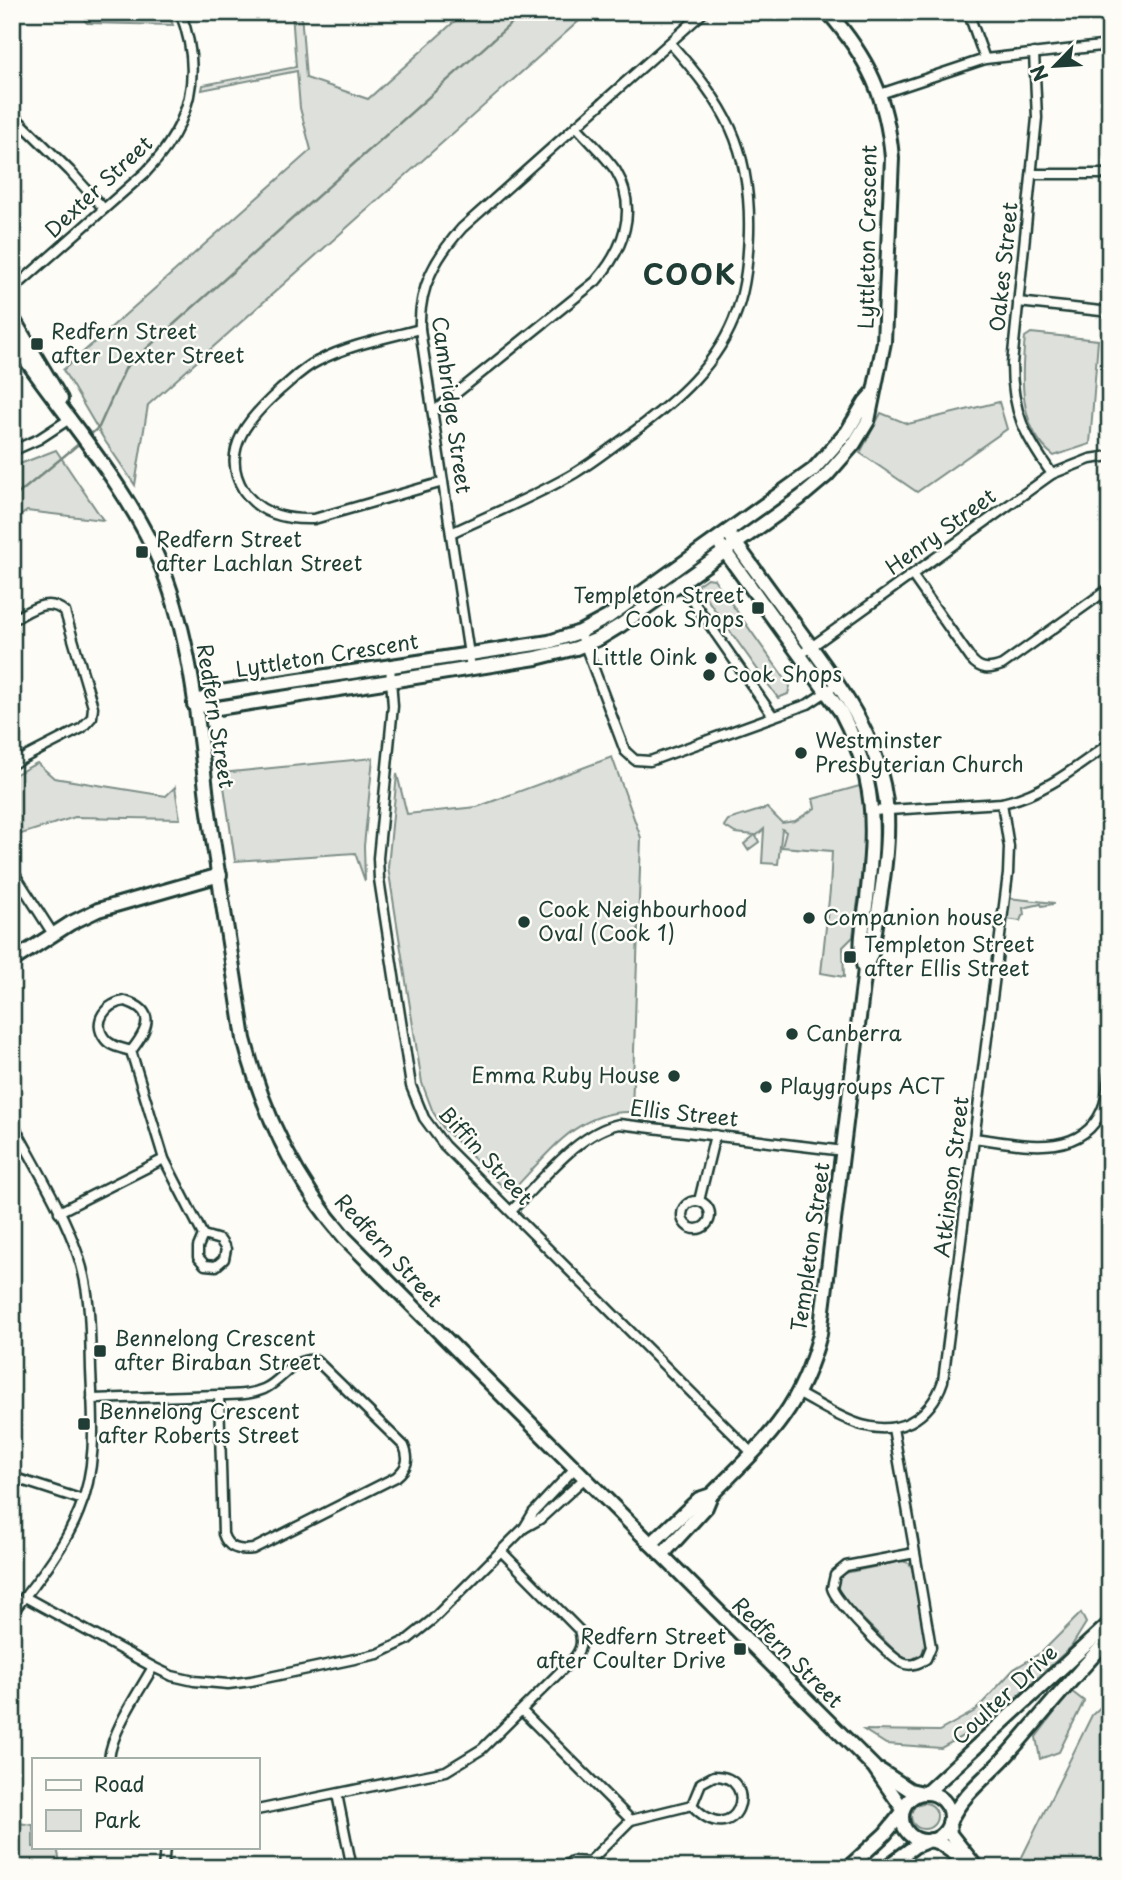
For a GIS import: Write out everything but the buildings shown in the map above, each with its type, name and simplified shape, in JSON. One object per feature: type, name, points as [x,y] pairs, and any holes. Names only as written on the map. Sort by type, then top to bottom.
[{"type":"street","name":"Dexter Street","points":[[12,290],[160,157],[177,132],[191,90],[192,68],[191,48],[180,12]]},
{"type":"street","name":"Cambridge Street","points":[[471,668],[420,329],[421,300],[427,281],[447,244],[462,228],[704,12]]},
{"type":"street","name":"Lyttleton Crescent","points":[[194,704],[218,708],[552,655],[585,645],[621,625],[681,584],[800,498],[837,465],[868,421],[872,410],[872,394],[884,342],[892,171],[890,132],[880,94],[863,57],[828,12]]},
{"type":"street","points":[[968,12],[985,59]]},
{"type":"street","points":[[451,533],[576,472],[661,412],[683,393],[711,361],[737,313],[748,262],[747,176],[740,148],[715,96],[670,43]]},
{"type":"street","points":[[880,94],[985,59],[1110,45]]},
{"type":"street","name":"Oakes Street","points":[[1034,53],[1038,101],[1012,364],[1013,398],[1028,440],[1052,474]]},
{"type":"street","points":[[12,114],[104,209]]},
{"type":"street","points":[[433,412],[596,281],[614,257],[627,223],[624,188],[612,166],[576,126]]},
{"type":"street","points":[[1032,174],[1110,174]]},
{"type":"street","points":[[1018,302],[1110,312]]},
{"type":"street","name":"Redfern Street","points":[[12,317],[47,371],[71,418]]},
{"type":"street","points":[[420,329],[333,354],[300,372],[255,412],[245,425],[236,448],[235,463],[240,485],[248,497],[273,514],[297,520],[314,519],[443,482]]},
{"type":"street","name":"Redfern Street","points":[[12,340],[92,448],[141,524],[162,568],[183,635],[244,1039],[255,1082],[267,1112],[305,1187],[345,1238],[874,1767],[898,1799],[903,1811]]},
{"type":"street","name":"Lyttleton Crescent","points":[[194,704],[214,693],[549,642],[580,632],[608,617],[673,573],[813,470],[847,432],[872,394]]},
{"type":"street","points":[[12,451],[39,439],[71,418]]},
{"type":"street","name":"Henry Street","points":[[805,651],[1052,474],[1070,465],[1110,456]]},
{"type":"street","name":"Templeton Street","points":[[723,537],[832,688],[862,722],[874,750],[882,779],[886,810],[885,852],[872,952],[864,969]]},
{"type":"street","points":[[673,573],[773,716]]},
{"type":"street","points":[[912,575],[971,659],[979,667],[985,668],[1002,665],[1110,588]]},
{"type":"street","points":[[12,620],[47,604],[55,605],[65,612],[93,707],[92,717],[82,728],[12,764]]},
{"type":"street","points":[[580,632],[625,751],[635,760],[650,761],[808,704],[832,688]]},
{"type":"street","name":"Biffin Street","points":[[390,666],[393,706],[380,830],[379,879],[415,1097],[424,1118],[437,1136],[511,1212],[752,1454]]},
{"type":"street","name":"Templeton Street","points":[[662,1555],[706,1507],[711,1495],[779,1425],[799,1394],[814,1358],[820,1334],[864,969],[861,949],[872,847],[873,811],[865,766],[832,688]]},
{"type":"street","points":[[873,811],[1002,803],[1039,792],[1110,743]]},
{"type":"street","name":"Atkinson Street","points":[[893,1428],[914,1420],[926,1411],[939,1394],[943,1381],[1008,874],[1009,848],[1002,803]]},
{"type":"street","points":[[12,870],[54,934]]},
{"type":"street","points":[[12,961],[98,909],[220,875]]},
{"type":"street","points":[[116,1002],[134,1004],[145,1016],[146,1031],[131,1051],[112,1045],[101,1031],[103,1014],[116,1002]]},
{"type":"street","points":[[131,1051],[164,1159],[203,1235]]},
{"type":"street","points":[[974,1138],[1036,1146],[1051,1146],[1072,1140],[1090,1128],[1102,1111],[1110,1068]]},
{"type":"street","points":[[12,1122],[78,1253],[85,1278],[90,1317],[92,1399],[92,1457],[83,1500],[58,1553],[12,1613]]},
{"type":"street","name":"Ellis Street","points":[[511,1212],[580,1142],[605,1127],[632,1124],[844,1151]]},
{"type":"street","points":[[699,1201],[715,1135]]},
{"type":"street","points":[[59,1212],[164,1159]]},
{"type":"street","points":[[92,1399],[253,1393],[265,1388],[299,1362],[316,1360],[404,1446],[408,1455],[406,1466],[396,1477],[253,1549],[237,1549],[230,1546],[223,1534],[219,1395]]},
{"type":"street","points":[[799,1394],[858,1425],[893,1428],[932,1647],[926,1659],[914,1665],[907,1665],[895,1659],[841,1604],[833,1593],[832,1581],[840,1569],[846,1566],[915,1553]]},
{"type":"street","points":[[24,1597],[153,1667],[194,1681],[228,1684],[251,1681],[378,1654],[416,1634],[524,1528],[533,1513],[575,1468]]},
{"type":"street","points":[[12,1477],[83,1500]]},
{"type":"street","points":[[524,1528],[540,1520],[585,1478]]},
{"type":"street","name":"Templeton Street","points":[[651,1544],[699,1499],[711,1495]]},
{"type":"street","points":[[259,1810],[446,1771],[465,1762],[522,1711],[576,1656],[582,1640],[579,1630],[501,1551]]},
{"type":"street","name":"Coulter Drive","points":[[925,1793],[1110,1623]]},
{"type":"street","name":"Coulter Drive","points":[[949,1822],[956,1808],[1110,1638]]},
{"type":"street","points":[[109,1758],[117,1734],[153,1667]]},
{"type":"street","points":[[522,1711],[631,1820]]},
{"type":"street","name":"Redfern Street","points":[[874,1767],[911,1790],[925,1793]]},
{"type":"street","points":[[714,1776],[722,1776],[735,1783],[741,1797],[738,1812],[726,1821],[718,1822],[704,1817],[692,1805],[701,1783],[714,1776]]},
{"type":"street","points":[[848,1868],[885,1834],[911,1798],[925,1793],[941,1798],[950,1812],[950,1834],[975,1868]]},
{"type":"street","points":[[337,1794],[352,1868]]},
{"type":"street","points":[[564,1868],[572,1861],[590,1865],[631,1820],[692,1805]]},
{"type":"street","points":[[903,1811],[906,1829],[912,1836],[941,1843],[975,1868]]},
{"type":"street","points":[[885,1868],[915,1846],[943,1834],[949,1822]]},
{"type":"street","points":[[163,1868],[165,1848]]},
{"type":"green space","points":[[78,12],[167,12],[173,25],[87,23]]},
{"type":"green space","points":[[292,12],[301,12],[306,78],[368,99],[465,12],[589,12],[148,405],[135,485],[63,370],[311,150],[300,108],[297,71],[202,90],[203,85],[296,67]]},
{"type":"green space","points":[[1031,333],[1098,340],[1090,444],[1054,456],[1042,445],[1034,432],[1024,401],[1023,385],[1025,337]]},
{"type":"green space","points":[[999,402],[1007,429],[917,492],[860,453],[881,413],[908,424]]},
{"type":"green space","points":[[56,450],[103,520],[27,511],[12,522],[12,467]]},
{"type":"green space","points":[[707,578],[714,579],[790,686],[788,694],[778,698],[697,585]]},
{"type":"green space","points":[[612,757],[641,838],[632,1112],[613,1113],[579,1126],[552,1149],[513,1190],[507,1191],[444,1129],[433,1112],[422,1083],[388,867],[397,774],[407,814],[477,807]]},
{"type":"green space","points":[[373,758],[364,846],[365,881],[355,853],[235,861],[222,773]]},
{"type":"green space","points":[[37,763],[54,778],[166,796],[175,787],[180,819],[75,817],[12,837],[12,776]]},
{"type":"green space","points":[[863,785],[863,861],[853,937],[843,947],[844,977],[821,973],[832,851],[782,847],[786,832],[782,829],[778,864],[762,863],[764,829],[756,836],[759,842],[748,850],[744,844],[755,835],[735,833],[724,826],[728,820],[767,808],[782,823],[795,821],[815,808],[813,799]]},
{"type":"green space","points":[[1008,898],[1054,904],[1023,908],[1024,915],[1020,921],[1006,919]]},
{"type":"green space","points":[[902,1561],[909,1563],[912,1568],[926,1641],[922,1654],[911,1660],[900,1656],[840,1596],[837,1586],[845,1573]]},
{"type":"green space","points":[[1081,1613],[1086,1623],[1071,1647],[992,1720],[941,1748],[886,1744],[864,1730],[939,1731],[975,1711],[1014,1669],[1042,1652]]},
{"type":"green space","points":[[1071,1691],[1084,1701],[1059,1752],[1040,1759],[1036,1737]]},
{"type":"green space","points":[[1110,1698],[1110,1868],[1021,1868],[1018,1865],[1092,1715]]},
{"type":"green space","points":[[924,1803],[933,1807],[937,1816],[933,1825],[924,1829],[915,1825],[911,1816],[915,1807]]},
{"type":"green space","points":[[12,1822],[32,1825],[32,1848],[57,1848],[61,1868],[12,1868]]},
{"type":"waterway","points":[[89,436],[99,427],[126,367],[524,12]]},
{"type":"waterway","points":[[12,499],[81,442]]},
{"type":"place","name":"Redfern Street after Dexter Street","points":[[37,344]]},
{"type":"place","name":"Redfern Street after Lachlan Street","points":[[142,552]]},
{"type":"place","name":"Templeton Street Cook Shops","points":[[758,608]]},
{"type":"place","name":"Little Oink","points":[[711,658]]},
{"type":"place","name":"Cook Shops","points":[[709,675]]},
{"type":"place","name":"Westminster Presbyterian Church","points":[[801,753]]},
{"type":"place","name":"Companion house","points":[[809,918]]},
{"type":"place","name":"Cook Neighbourhood Oval (Cook 1)","points":[[524,922]]},
{"type":"place","name":"Templeton Street after Ellis Street","points":[[850,957]]},
{"type":"place","name":"Canberra","points":[[792,1034]]},
{"type":"place","name":"Emma Ruby House","points":[[674,1076]]},
{"type":"place","name":"Playgroups ACT","points":[[766,1087]]},
{"type":"place","name":"Bennelong Crescent after Biraban Street","points":[[100,1351]]},
{"type":"place","name":"Bennelong Crescent after Roberts Street","points":[[84,1424]]},
{"type":"place","name":"Redfern Street after Coulter Drive","points":[[740,1649]]},
{"type":"district","name":"COOK","points":[[690,275]]}]
